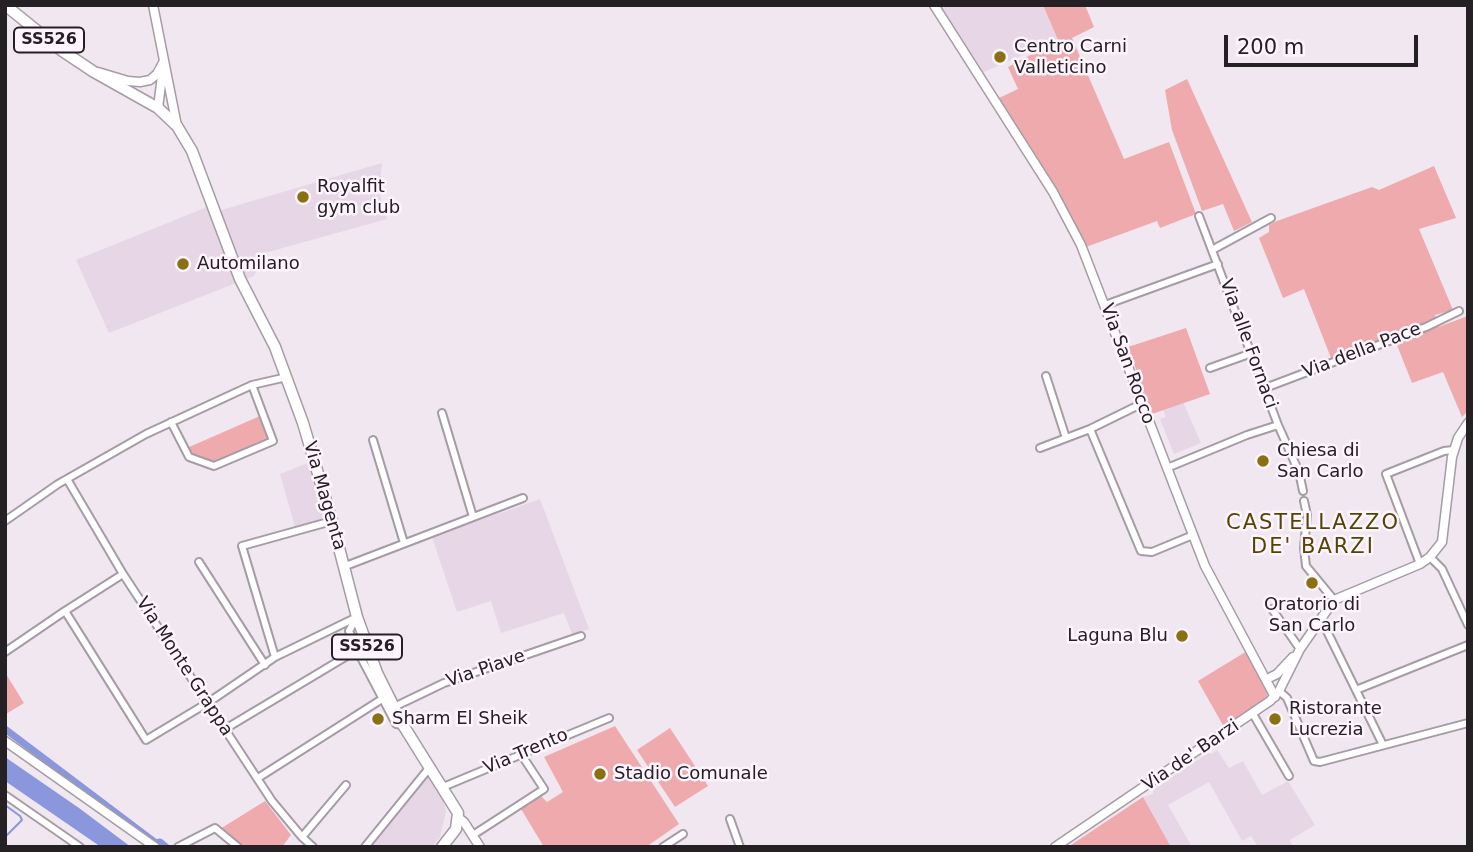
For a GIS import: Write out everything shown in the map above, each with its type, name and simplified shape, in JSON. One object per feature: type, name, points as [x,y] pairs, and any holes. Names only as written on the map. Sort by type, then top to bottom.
[{"type":"main road","name":"SS526","points":[[5,5],[61,50],[94,72],[155,104],[177,126],[191,151],[240,279],[275,346],[287,377]]},
{"type":"main road","name":"Via Magenta","points":[[287,377],[315,459],[357,617],[377,673],[459,818]]},
{"type":"main road","points":[[442,847],[456,829],[459,818]]},
{"type":"street","points":[[153,5],[177,126]]},
{"type":"street","name":"Via San Rocco","points":[[934,5],[1053,192],[1088,261],[1205,566],[1261,672],[1277,694]]},
{"type":"street","points":[[94,72],[139,82],[150,80],[164,61]]},
{"type":"street","points":[[155,104],[164,61]]},
{"type":"street","points":[[155,104],[170,91]]},
{"type":"street","name":"Via alle Fornaci","points":[[1199,216],[1303,491]]},
{"type":"street","points":[[1212,250],[1271,218]]},
{"type":"street","name":"Via alle Fornaci","points":[[1105,305],[1218,264]]},
{"type":"street","name":"Via della Pace","points":[[1265,388],[1426,327],[1459,311]]},
{"type":"street","points":[[1210,368],[1252,352]]},
{"type":"street","points":[[1046,376],[1066,438]]},
{"type":"street","points":[[5,521],[67,479],[171,422],[252,385],[287,377]]},
{"type":"street","points":[[171,422],[189,457],[214,466],[273,441],[252,385]]},
{"type":"street","points":[[1040,448],[1090,429],[1141,404]]},
{"type":"street","points":[[442,413],[473,517]]},
{"type":"street","points":[[1271,677],[1300,649],[1334,600],[1420,564],[1430,557],[1442,542],[1453,450],[1467,423]]},
{"type":"street","points":[[1167,468],[1278,425]]},
{"type":"street","points":[[1090,429],[1141,551],[1152,552],[1193,535]]},
{"type":"street","points":[[373,440],[404,544]]},
{"type":"street","points":[[1420,564],[1386,474],[1453,450]]},
{"type":"street","name":"Via Monte Grappa","points":[[67,479],[123,574],[272,801],[313,847]]},
{"type":"street","points":[[343,567],[523,498]]},
{"type":"street","points":[[1304,501],[1307,515],[1304,548],[1306,566],[1334,600]]},
{"type":"street","points":[[275,657],[242,546],[332,520]]},
{"type":"street","points":[[1430,557],[1442,569],[1468,625]]},
{"type":"street","points":[[199,562],[265,665]]},
{"type":"street","points":[[5,652],[123,574]]},
{"type":"street","points":[[1272,609],[1300,649]]},
{"type":"street","points":[[65,611],[146,740],[209,702],[275,657],[357,617]]},
{"type":"street","points":[[339,626],[349,631],[357,617]]},
{"type":"street","points":[[1321,619],[1383,745]]},
{"type":"street","name":"Via Magenta","points":[[349,631],[396,724],[404,725]]},
{"type":"street","name":"Via Piave","points":[[394,707],[444,683],[581,636]]},
{"type":"street","points":[[1356,690],[1468,645]]},
{"type":"street","name":"Via de' Barzi","points":[[1055,847],[1253,714],[1277,694],[1300,649]]},
{"type":"street","points":[[225,729],[357,650]]},
{"type":"street","points":[[1261,672],[1271,677],[1277,694],[1287,698],[1314,761],[1320,762],[1468,723]]},
{"type":"street","points":[[258,778],[382,699]]},
{"type":"street","points":[[1253,714],[1289,776]]},
{"type":"street","name":"Via Trento","points":[[443,787],[609,718]]},
{"type":"street","points":[[5,741],[155,847]]},
{"type":"street","points":[[473,835],[544,789],[522,754]]},
{"type":"street","points":[[365,847],[430,767]]},
{"type":"street","points":[[302,837],[346,785]]},
{"type":"street","points":[[5,795],[80,847]]},
{"type":"street","points":[[459,818],[481,847]]},
{"type":"street","points":[[730,819],[740,847]]},
{"type":"street","points":[[178,847],[215,828],[239,847]]},
{"type":"street","points":[[663,847],[683,834]]},
{"type":"shaded area","points":[[938,5],[1043,5],[1058,40],[979,74]]},
{"type":"shaded area","points":[[1043,5],[1085,5],[1094,27],[1072,38],[1124,159],[1169,142],[1196,214],[1160,228],[1157,221],[1086,247],[997,99],[1018,89],[1008,67],[1058,40]]},
{"type":"shaded area","points":[[1187,79],[1252,222],[1234,231],[1223,204],[1202,211],[1172,130],[1165,90]]},
{"type":"shaded area","points":[[382,163],[379,192],[387,219],[265,253],[254,276],[109,333],[76,260],[207,207],[211,213]]},
{"type":"shaded area","points":[[1434,166],[1456,218],[1419,229],[1453,310],[1435,315],[1438,327],[1468,316],[1468,411],[1462,417],[1443,372],[1412,383],[1393,335],[1331,358],[1304,289],[1283,298],[1259,238],[1269,232],[1269,225],[1277,221],[1372,187],[1379,190]]},
{"type":"shaded area","points":[[1186,328],[1210,394],[1152,414],[1128,347]]},
{"type":"shaded area","points":[[1183,402],[1201,443],[1174,454],[1160,419],[1166,417],[1163,410]]},
{"type":"shaded area","points":[[260,416],[270,440],[214,463],[193,456],[187,448]]},
{"type":"shaded area","points":[[310,462],[325,524],[297,534],[280,474]]},
{"type":"shaded area","points":[[540,499],[589,629],[572,634],[564,613],[501,633],[491,601],[457,612],[432,537]]},
{"type":"shaded area","points":[[1247,651],[1268,690],[1267,696],[1224,727],[1198,681]]},
{"type":"shaded area","points":[[6,674],[24,703],[5,714]]},
{"type":"shaded area","name":"Stadio Comunale","points":[[615,726],[679,824],[646,847],[544,847],[521,809],[541,796],[547,802],[563,792],[544,757]]},
{"type":"shaded area","points":[[670,728],[708,786],[675,807],[637,750]]},
{"type":"shaded area","points":[[1217,750],[1229,768],[1243,761],[1262,795],[1288,781],[1315,825],[1290,840],[1293,847],[1258,847],[1251,836],[1242,841],[1209,782],[1168,805],[1192,847],[1171,847],[1143,797],[1153,794],[1154,789],[1208,753]]},
{"type":"shaded area","points":[[426,771],[443,799],[446,811],[440,837],[432,847],[364,847]]},
{"type":"shaded area","points":[[1143,797],[1171,847],[1068,847]]},
{"type":"shaded area","points":[[265,801],[291,835],[282,847],[243,847],[220,829]]},
{"type":"water","points":[[5,757],[131,847],[101,847],[5,781]]},
{"type":"waterway","points":[[5,729],[156,843],[160,842],[166,847]]},
{"type":"waterway","points":[[5,805],[22,820],[5,837]]},
{"type":"place","name":"Centro Carni Valleticino","points":[[1000,57]]},
{"type":"place","name":"Royalfit gym club","points":[[303,197]]},
{"type":"place","name":"Automilano","points":[[183,264]]},
{"type":"place","name":"Chiesa di San Carlo","points":[[1263,461]]},
{"type":"place","name":"Oratorio di San Carlo","points":[[1312,583]]},
{"type":"place","name":"Laguna Blu","points":[[1182,636]]},
{"type":"place","name":"Sharm El Sheik","points":[[378,719]]},
{"type":"place","name":"Ristorante Lucrezia","points":[[1275,719]]},
{"type":"place","name":"Stadio Comunale","points":[[600,774]]},
{"type":"district","name":"CASTELLAZZO DE' BARZI","points":[[1313,536]]}]
